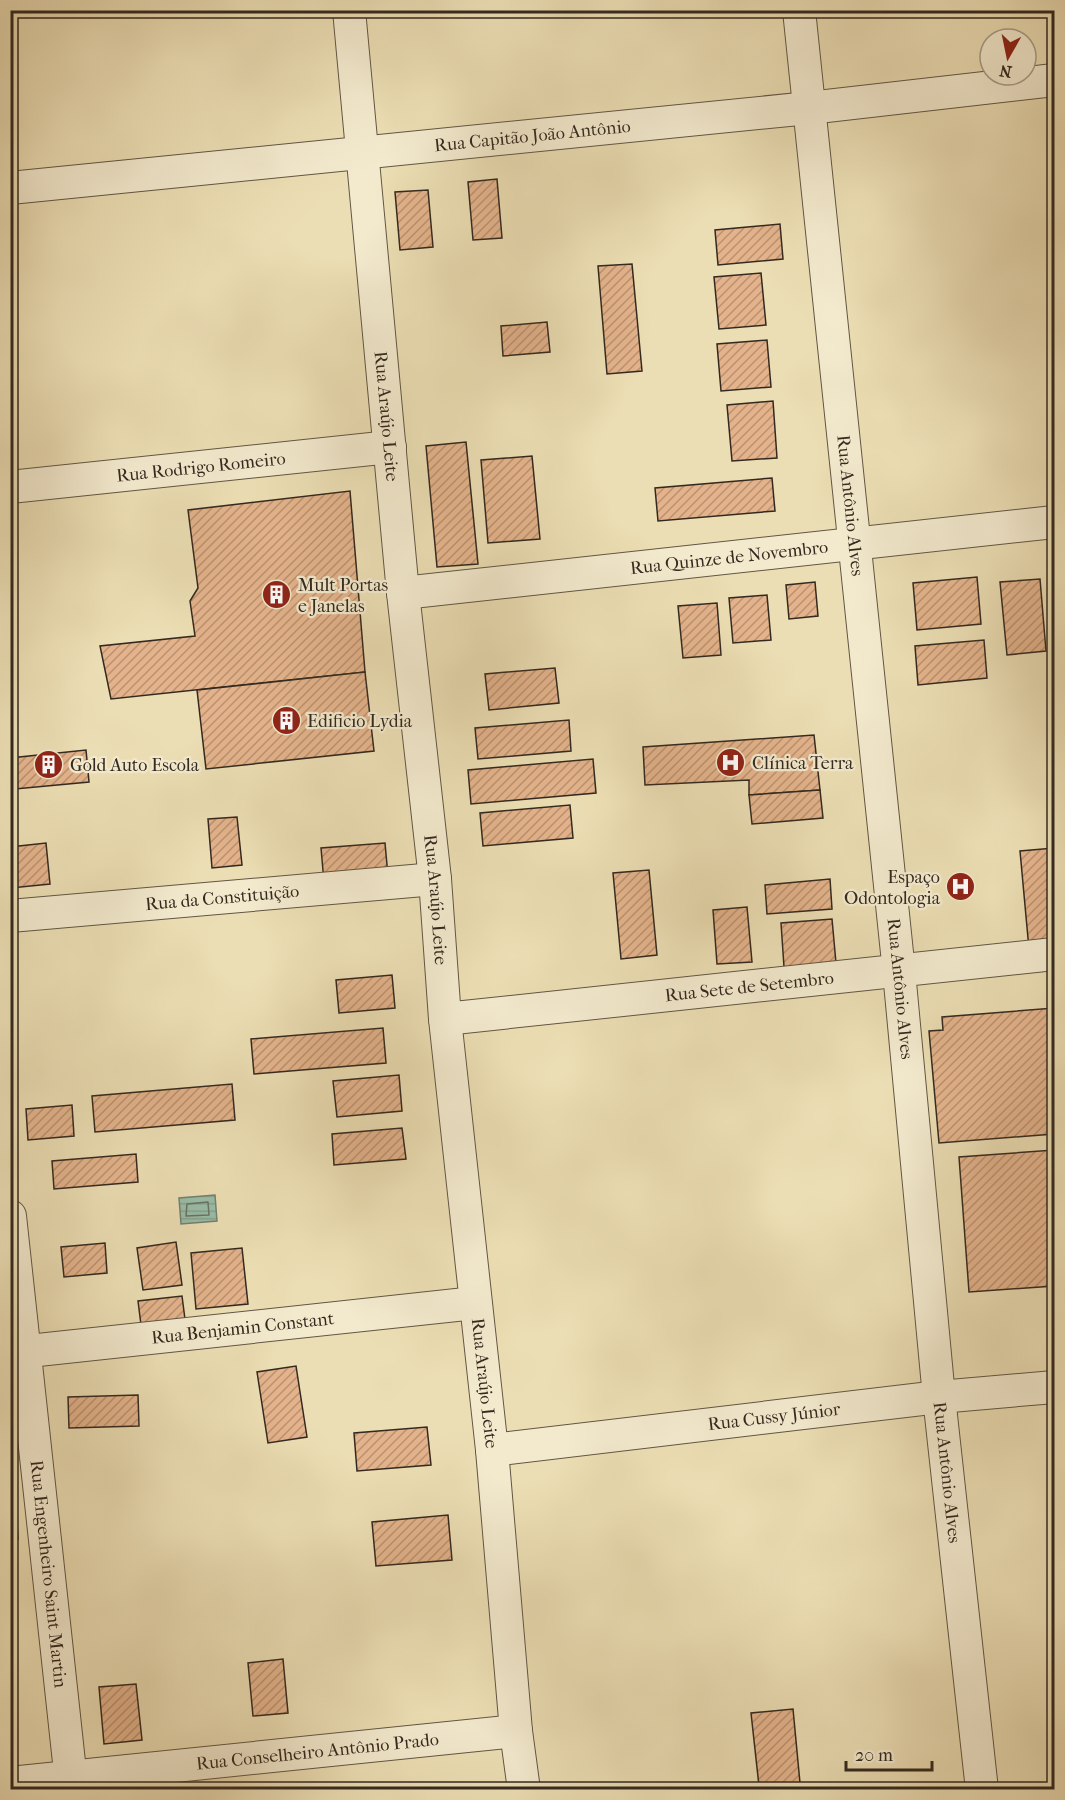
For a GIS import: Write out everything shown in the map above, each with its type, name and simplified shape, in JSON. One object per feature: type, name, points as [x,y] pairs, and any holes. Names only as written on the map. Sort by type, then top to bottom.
[{"type":"street","name":"Rua Araújo Leite","points":[[348,10],[364,152],[403,593],[435,879],[445,1019],[492,1450],[516,1731],[524,1790]]},
{"type":"street","name":"Rua Antônio Alves","points":[[799,10],[899,972],[939,1397],[982,1790]]},
{"type":"street","name":"Rua Capitão João Antônio","points":[[10,188],[809,108],[1054,80]]},
{"type":"street","name":"Rua Rodrigo Romeiro","points":[[10,487],[390,447]]},
{"type":"street","name":"Rua Quinze de Novembro","points":[[403,593],[1054,522]]},
{"type":"street","name":"Rua da Constituição","points":[[10,916],[435,879]]},
{"type":"street","name":"Rua Sete de Setembro","points":[[445,1019],[1054,954]]},
{"type":"street","name":"Rua Engenheiro Saint Martin","points":[[10,1216],[17,1352],[71,1783]]},
{"type":"street","name":"Rua Benjamin Constant","points":[[17,1352],[475,1303]]},
{"type":"street","name":"Rua Cussy Júnior","points":[[492,1450],[939,1397],[1054,1387]]},
{"type":"street","name":"Rua Conselheiro Antônio Prado","points":[[10,1783],[71,1783],[516,1731]]},
{"type":"water","points":[[215,1195],[217,1221],[181,1224],[179,1198]]},
{"type":"building","points":[[497,179],[502,238],[473,240],[468,182]]},
{"type":"building","points":[[428,190],[433,247],[400,250],[395,192]]},
{"type":"building","points":[[780,224],[783,259],[718,265],[715,230]]},
{"type":"building","points":[[632,264],[642,371],[607,374],[598,266]]},
{"type":"building","points":[[761,273],[766,325],[719,329],[714,277]]},
{"type":"building","points":[[547,322],[550,352],[503,356],[501,326]]},
{"type":"building","points":[[767,340],[771,387],[721,391],[717,344]]},
{"type":"building","points":[[773,401],[777,458],[732,461],[727,405]]},
{"type":"building","points":[[466,442],[478,564],[437,567],[426,446]]},
{"type":"building","points":[[532,456],[540,539],[488,543],[481,460]]},
{"type":"building","points":[[772,478],[775,511],[658,521],[655,488]]},
{"type":"building","name":"Mult Portas e Janelas","points":[[350,491],[365,672],[111,699],[100,646],[195,636],[190,601],[198,588],[188,510]]},
{"type":"building","points":[[977,577],[981,624],[917,630],[913,583]]},
{"type":"building","points":[[1040,579],[1046,651],[1007,655],[1000,582]]},
{"type":"building","points":[[815,582],[818,616],[789,619],[786,585]]},
{"type":"building","points":[[767,595],[771,640],[733,643],[729,598]]},
{"type":"building","points":[[717,603],[721,655],[683,658],[678,606]]},
{"type":"building","points":[[984,640],[987,678],[918,685],[915,646]]},
{"type":"building","points":[[555,668],[559,703],[489,710],[485,674]]},
{"type":"building","name":"Edificio Lydia","points":[[365,672],[374,751],[206,769],[197,690]]},
{"type":"building","points":[[569,720],[571,751],[478,759],[475,728]]},
{"type":"building","name":"Clínica Terra","points":[[814,735],[820,790],[749,795],[749,780],[645,785],[643,747]]},
{"type":"building","name":"Gold Auto Escola","points":[[86,750],[89,782],[15,789],[10,773],[10,758]]},
{"type":"building","points":[[593,759],[596,793],[471,804],[468,770]]},
{"type":"building","points":[[820,790],[823,818],[752,824],[749,795]]},
{"type":"building","points":[[570,805],[573,838],[483,846],[480,813]]},
{"type":"building","points":[[237,817],[242,865],[212,868],[208,819]]},
{"type":"building","points":[[46,843],[50,884],[11,888],[10,847]]},
{"type":"building","points":[[385,843],[388,876],[324,882],[321,848]]},
{"type":"building","points":[[1054,848],[1054,946],[1029,949],[1020,851]]},
{"type":"building","points":[[649,870],[657,955],[621,959],[613,873]]},
{"type":"building","points":[[830,879],[832,909],[767,914],[765,885]]},
{"type":"building","points":[[747,907],[752,962],[717,964],[713,910]]},
{"type":"building","points":[[832,919],[836,963],[784,967],[781,923]]},
{"type":"building","points":[[392,975],[395,1008],[339,1013],[336,980]]},
{"type":"building","points":[[1054,1008],[1054,1134],[939,1143],[929,1031],[943,1030],[942,1017]]},
{"type":"building","points":[[383,1028],[386,1063],[254,1074],[251,1039]]},
{"type":"building","points":[[399,1075],[402,1111],[337,1117],[333,1081]]},
{"type":"building","points":[[232,1084],[235,1120],[95,1132],[92,1096]]},
{"type":"building","points":[[72,1105],[74,1136],[28,1140],[26,1109]]},
{"type":"building","points":[[402,1128],[406,1159],[334,1165],[332,1134]]},
{"type":"building","points":[[1054,1150],[1054,1286],[969,1292],[959,1157]]},
{"type":"building","points":[[136,1154],[138,1182],[54,1189],[52,1161]]},
{"type":"building","points":[[176,1242],[182,1285],[143,1290],[137,1248]]},
{"type":"building","points":[[105,1243],[107,1273],[64,1277],[61,1247]]},
{"type":"building","points":[[242,1248],[248,1304],[196,1309],[191,1253]]},
{"type":"building","points":[[182,1296],[186,1327],[142,1333],[138,1301]]},
{"type":"building","points":[[296,1366],[307,1437],[268,1443],[257,1372]]},
{"type":"building","points":[[138,1395],[139,1426],[69,1428],[68,1397]]},
{"type":"building","points":[[427,1427],[431,1465],[357,1471],[354,1433]]},
{"type":"building","points":[[10,1508],[16,1508],[18,1539],[10,1540]]},
{"type":"building","points":[[448,1515],[452,1560],[376,1566],[372,1522]]},
{"type":"building","points":[[283,1659],[288,1713],[253,1716],[248,1663]]},
{"type":"building","points":[[136,1684],[142,1740],[104,1744],[99,1687]]},
{"type":"building","points":[[793,1709],[800,1783],[811,1783],[812,1790],[749,1790],[759,1786],[751,1713]]},
{"type":"place","name":"Mult Portas e Janelas","points":[[277,595]]},
{"type":"place","name":"Edificio Lydia","points":[[286,721]]},
{"type":"place","name":"Clínica Terra","points":[[731,763]]},
{"type":"place","name":"Gold Auto Escola","points":[[49,765]]},
{"type":"place","name":"Espaço Odontologia","points":[[961,887]]}]
